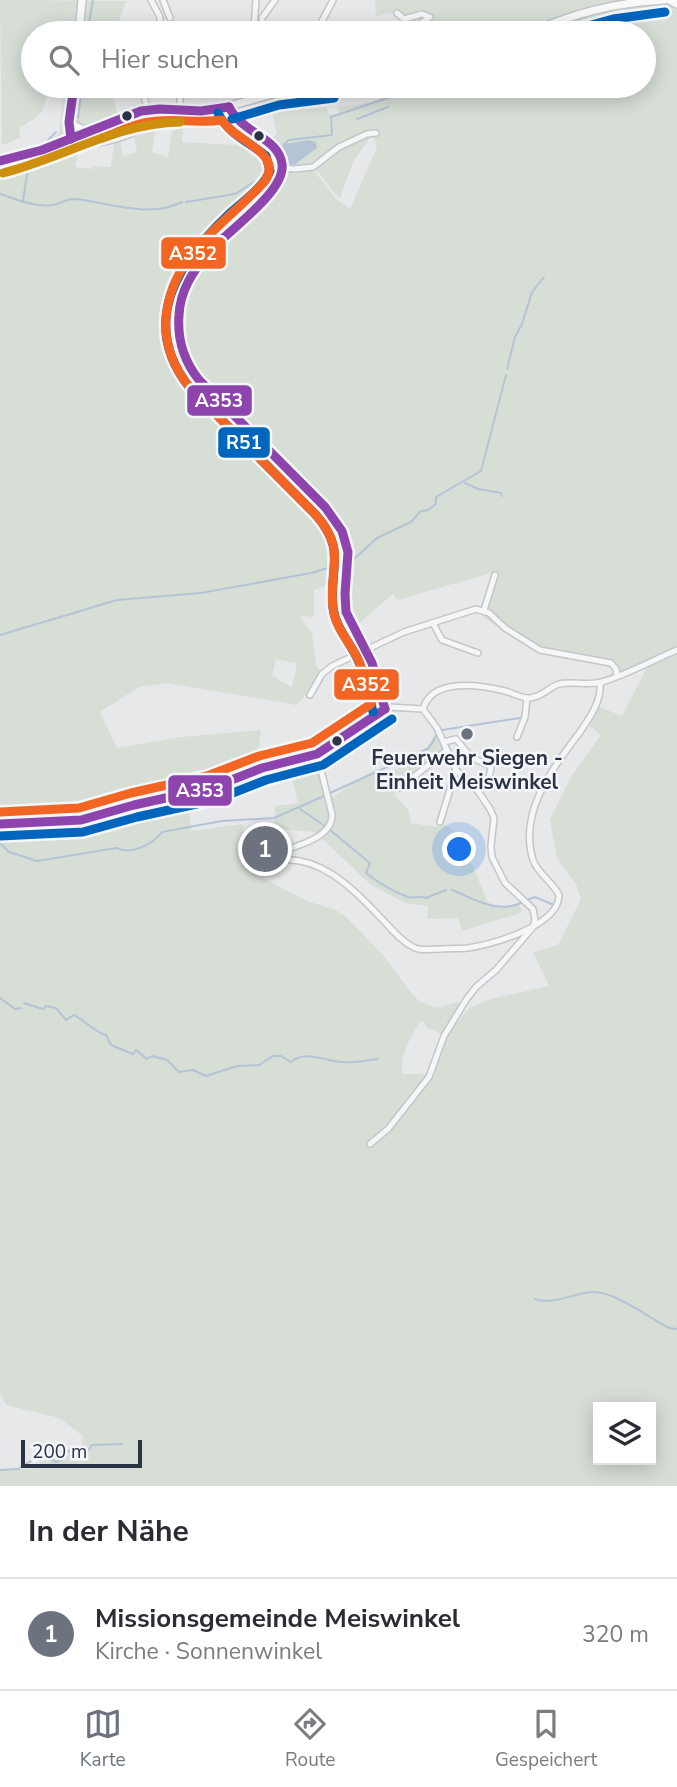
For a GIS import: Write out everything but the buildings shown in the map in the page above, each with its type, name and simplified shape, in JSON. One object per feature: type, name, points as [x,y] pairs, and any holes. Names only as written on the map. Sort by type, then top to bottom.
[{"type":"main road","points":[[80,21],[82,0]]},
{"type":"main road","points":[[562,21],[604,6],[664,0]]},
{"type":"main road","points":[[669,0],[677,4]]},
{"type":"main road","points":[[71,139],[72,98]]},
{"type":"main road","points":[[0,160],[42,150],[141,111],[201,111],[229,107],[259,98]]},
{"type":"main road","points":[[70,118],[75,126],[88,132]]},
{"type":"street","points":[[151,0],[160,21]]},
{"type":"street","points":[[163,0],[170,18]]},
{"type":"street","points":[[254,21],[256,0]]},
{"type":"street","points":[[262,21],[275,0]]},
{"type":"street","points":[[322,21],[333,0]]},
{"type":"street","points":[[397,13],[404,19],[422,14],[430,17],[424,21]]},
{"type":"street","points":[[145,98],[146,104]]},
{"type":"street","points":[[180,98],[180,110]]},
{"type":"street","points":[[229,107],[240,125],[272,144],[279,152],[283,168],[272,192],[211,248],[192,272],[181,294],[178,318],[182,352],[207,389],[334,518],[345,537],[349,558],[345,601],[347,615],[367,649],[385,709]]},
{"type":"street","points":[[71,139],[74,144],[116,141],[133,133]]},
{"type":"street","points":[[283,168],[295,170],[313,167],[339,147],[367,134],[376,133]]},
{"type":"street","points":[[484,610],[495,575]]},
{"type":"street","points":[[310,695],[322,674],[332,666],[404,632],[466,612],[484,610],[505,628],[540,650],[611,663],[617,675]]},
{"type":"street","points":[[433,623],[442,640],[478,653]]},
{"type":"street","points":[[423,709],[426,701],[433,695],[457,686],[505,691],[527,698],[537,697],[558,684],[600,682],[677,650]]},
{"type":"street","points":[[370,1144],[388,1129],[429,1077],[442,1041],[466,1000],[533,927],[556,909],[559,895],[533,859],[532,814],[554,766],[596,706],[601,692],[600,682]]},
{"type":"street","points":[[517,737],[525,717],[527,698]]},
{"type":"street","points":[[0,824],[81,820],[134,805],[202,791],[262,768],[317,754],[385,709],[423,709]]},
{"type":"street","points":[[423,709],[444,742],[456,770],[478,791],[494,818],[492,857],[505,883],[533,909],[533,927]]},
{"type":"street","points":[[444,742],[457,740],[471,757],[490,766],[489,777],[478,791]]},
{"type":"street","points":[[400,788],[447,750]]},
{"type":"street","points":[[317,754],[332,814],[331,823],[325,834],[273,854],[273,859],[305,862],[321,867],[351,887],[394,932],[418,950],[467,948],[533,927]]},
{"type":"street","points":[[440,822],[456,770]]},
{"type":"shaded area","points":[[0,0],[126,1],[119,21],[21,21],[21,98],[46,98],[46,102],[38,116],[19,128],[20,138],[2,145]]},
{"type":"shaded area","points":[[375,0],[677,0],[677,1486],[0,1486],[0,1470],[39,1468],[41,1449],[64,1450],[82,1445],[83,1436],[59,1418],[6,1405],[0,1392],[0,166],[6,165],[3,157],[36,148],[59,134],[64,98],[113,98],[120,122],[80,146],[75,167],[92,169],[93,166],[111,167],[114,144],[120,142],[123,157],[137,152],[134,135],[147,126],[155,132],[152,152],[168,158],[172,131],[183,127],[182,142],[235,145],[265,157],[274,152],[271,140],[277,133],[271,108],[283,106],[282,98],[305,98],[307,109],[326,107],[329,114],[339,113],[338,107],[384,98],[656,98],[656,21],[627,21],[623,7],[603,11],[611,16],[611,21],[401,21],[396,12],[376,16]],"holes":[[[367,131],[374,138],[377,147],[350,209],[336,199],[312,168],[285,170],[272,178],[276,166],[274,152],[281,151],[285,144],[316,142],[316,148],[294,165],[306,166],[331,149]],[[491,573],[482,616],[512,637],[611,667],[614,675],[648,665],[622,716],[597,706],[587,724],[601,735],[571,777],[550,820],[557,858],[576,884],[581,899],[558,945],[533,952],[549,986],[491,999],[469,1008],[439,1045],[430,1072],[403,1074],[402,1061],[407,1046],[422,1020],[427,1027],[443,1035],[459,1007],[457,1002],[437,1008],[420,1002],[383,955],[347,918],[336,910],[307,901],[253,873],[253,860],[245,854],[243,824],[192,831],[186,798],[224,787],[255,773],[261,730],[181,737],[117,748],[100,712],[139,687],[167,683],[296,705],[321,674],[316,664],[312,633],[300,616],[314,617],[314,590],[341,580],[342,616],[356,626],[393,594],[397,600]],[[276,659],[297,663],[292,687],[272,676]]]},
{"type":"shaded area","points":[[365,136],[370,138],[353,162],[340,198],[316,170],[316,165],[329,153]]},
{"type":"shaded area","points":[[435,734],[447,756],[394,794],[408,810],[411,823],[436,827],[442,823],[455,831],[454,839],[466,850],[488,903],[504,907],[519,905],[523,912],[462,931],[458,918],[427,919],[428,906],[405,903],[370,884],[315,832],[274,829],[275,806],[298,803],[292,779],[318,772],[332,798],[374,771],[381,781],[428,746]]},
{"type":"water","points":[[309,140],[316,142],[317,148],[294,165],[287,164],[281,151],[285,144]]},
{"type":"waterway","points":[[89,21],[93,0]]},
{"type":"waterway","points":[[78,118],[80,98]]},
{"type":"waterway","points":[[279,149],[289,140],[332,135],[331,117],[387,98]]},
{"type":"waterway","points":[[357,119],[388,107]]},
{"type":"waterway","points":[[48,140],[56,132]]},
{"type":"waterway","points":[[186,202],[235,194],[272,171],[273,157]]},
{"type":"waterway","points":[[23,201],[29,161]]},
{"type":"waterway","points":[[0,194],[46,206],[74,199],[128,208],[156,209],[182,202]]},
{"type":"waterway","points":[[507,369],[515,337],[532,292],[544,277]]},
{"type":"waterway","points":[[353,560],[377,538],[411,522],[421,511],[436,504],[436,497],[481,471],[506,375]]},
{"type":"waterway","points":[[465,483],[478,489],[501,493],[502,496]]},
{"type":"waterway","points":[[0,635],[117,600],[201,593],[311,573],[344,563]]},
{"type":"waterway","points":[[442,730],[520,718]]},
{"type":"waterway","points":[[330,793],[429,748],[436,736]]},
{"type":"waterway","points":[[0,843],[9,852],[37,861],[116,848],[135,849],[147,845],[162,832],[222,821],[274,818],[324,796]]},
{"type":"waterway","points":[[300,809],[325,826]]},
{"type":"waterway","points":[[330,830],[370,863],[366,873],[392,890],[413,898],[426,898],[446,890]]},
{"type":"waterway","points":[[452,890],[495,906],[521,903]]},
{"type":"waterway","points":[[527,900],[535,897],[554,905]]},
{"type":"waterway","points":[[0,998],[15,1009],[21,1008]]},
{"type":"waterway","points":[[24,1003],[43,1009],[46,1006],[56,1008],[66,1020],[74,1015],[106,1035],[111,1045],[133,1054],[136,1050],[147,1059],[152,1056],[167,1060],[179,1072],[193,1070],[206,1076],[237,1066],[259,1065],[273,1056],[281,1056],[291,1062],[310,1056],[348,1062],[378,1059]]},
{"type":"waterway","points":[[535,1299],[549,1301],[587,1293],[602,1293],[622,1301],[669,1328],[677,1329]]},
{"type":"waterway","points":[[40,1457],[44,1456],[56,1462],[62,1460],[66,1451],[87,1452],[92,1445],[122,1444]]},
{"type":"waterway","points":[[0,1470],[18,1469],[34,1459]]},
{"type":"transit line","name":"R51","points":[[606,21],[665,12]]},
{"type":"transit line","name":"A353","points":[[71,139],[69,122],[72,98]]},
{"type":"transit line","name":"R51","points":[[232,119],[279,105],[334,98]]},
{"type":"transit line","name":"A353","points":[[229,107],[243,124],[274,148],[282,164],[281,175],[265,199],[208,253],[192,274],[180,306],[180,342],[189,365],[199,380],[325,507],[342,531],[348,552],[346,612],[372,663],[385,709]]},
{"type":"transit line","name":"A353","points":[[0,161],[42,150],[141,111],[201,111],[229,107]]},
{"type":"transit line","name":"R51","points":[[218,113],[233,132],[266,156],[270,171],[258,189],[229,214],[194,252],[181,273],[171,295],[166,317],[167,340],[175,364],[190,388],[316,515],[325,528],[334,549],[334,614],[355,653],[367,685],[373,712]]},
{"type":"transit line","name":"A352","points":[[0,812],[79,808],[207,776],[259,756],[312,743],[371,704],[359,662],[334,615],[332,594],[335,560],[326,528],[190,388],[179,372],[168,347],[166,318],[170,296],[178,276],[203,242],[265,181],[269,171],[268,162],[263,154],[222,120],[153,121],[102,138]]},
{"type":"transit line","points":[[3,173],[134,128],[180,122]]},
{"type":"transit line","name":"A353","points":[[0,824],[81,820],[211,788],[262,768],[317,754],[385,709]]},
{"type":"transit line","name":"R51","points":[[0,836],[83,832],[215,800],[266,780],[323,765],[392,719]]},
{"type":"place","name":"Feuerwehr Siegen - Einheit Meiswinkel","points":[[467,734]]},
{"type":"place","name":"Missionsgemeinde Meiswinkel","points":[[265,849]]}]
